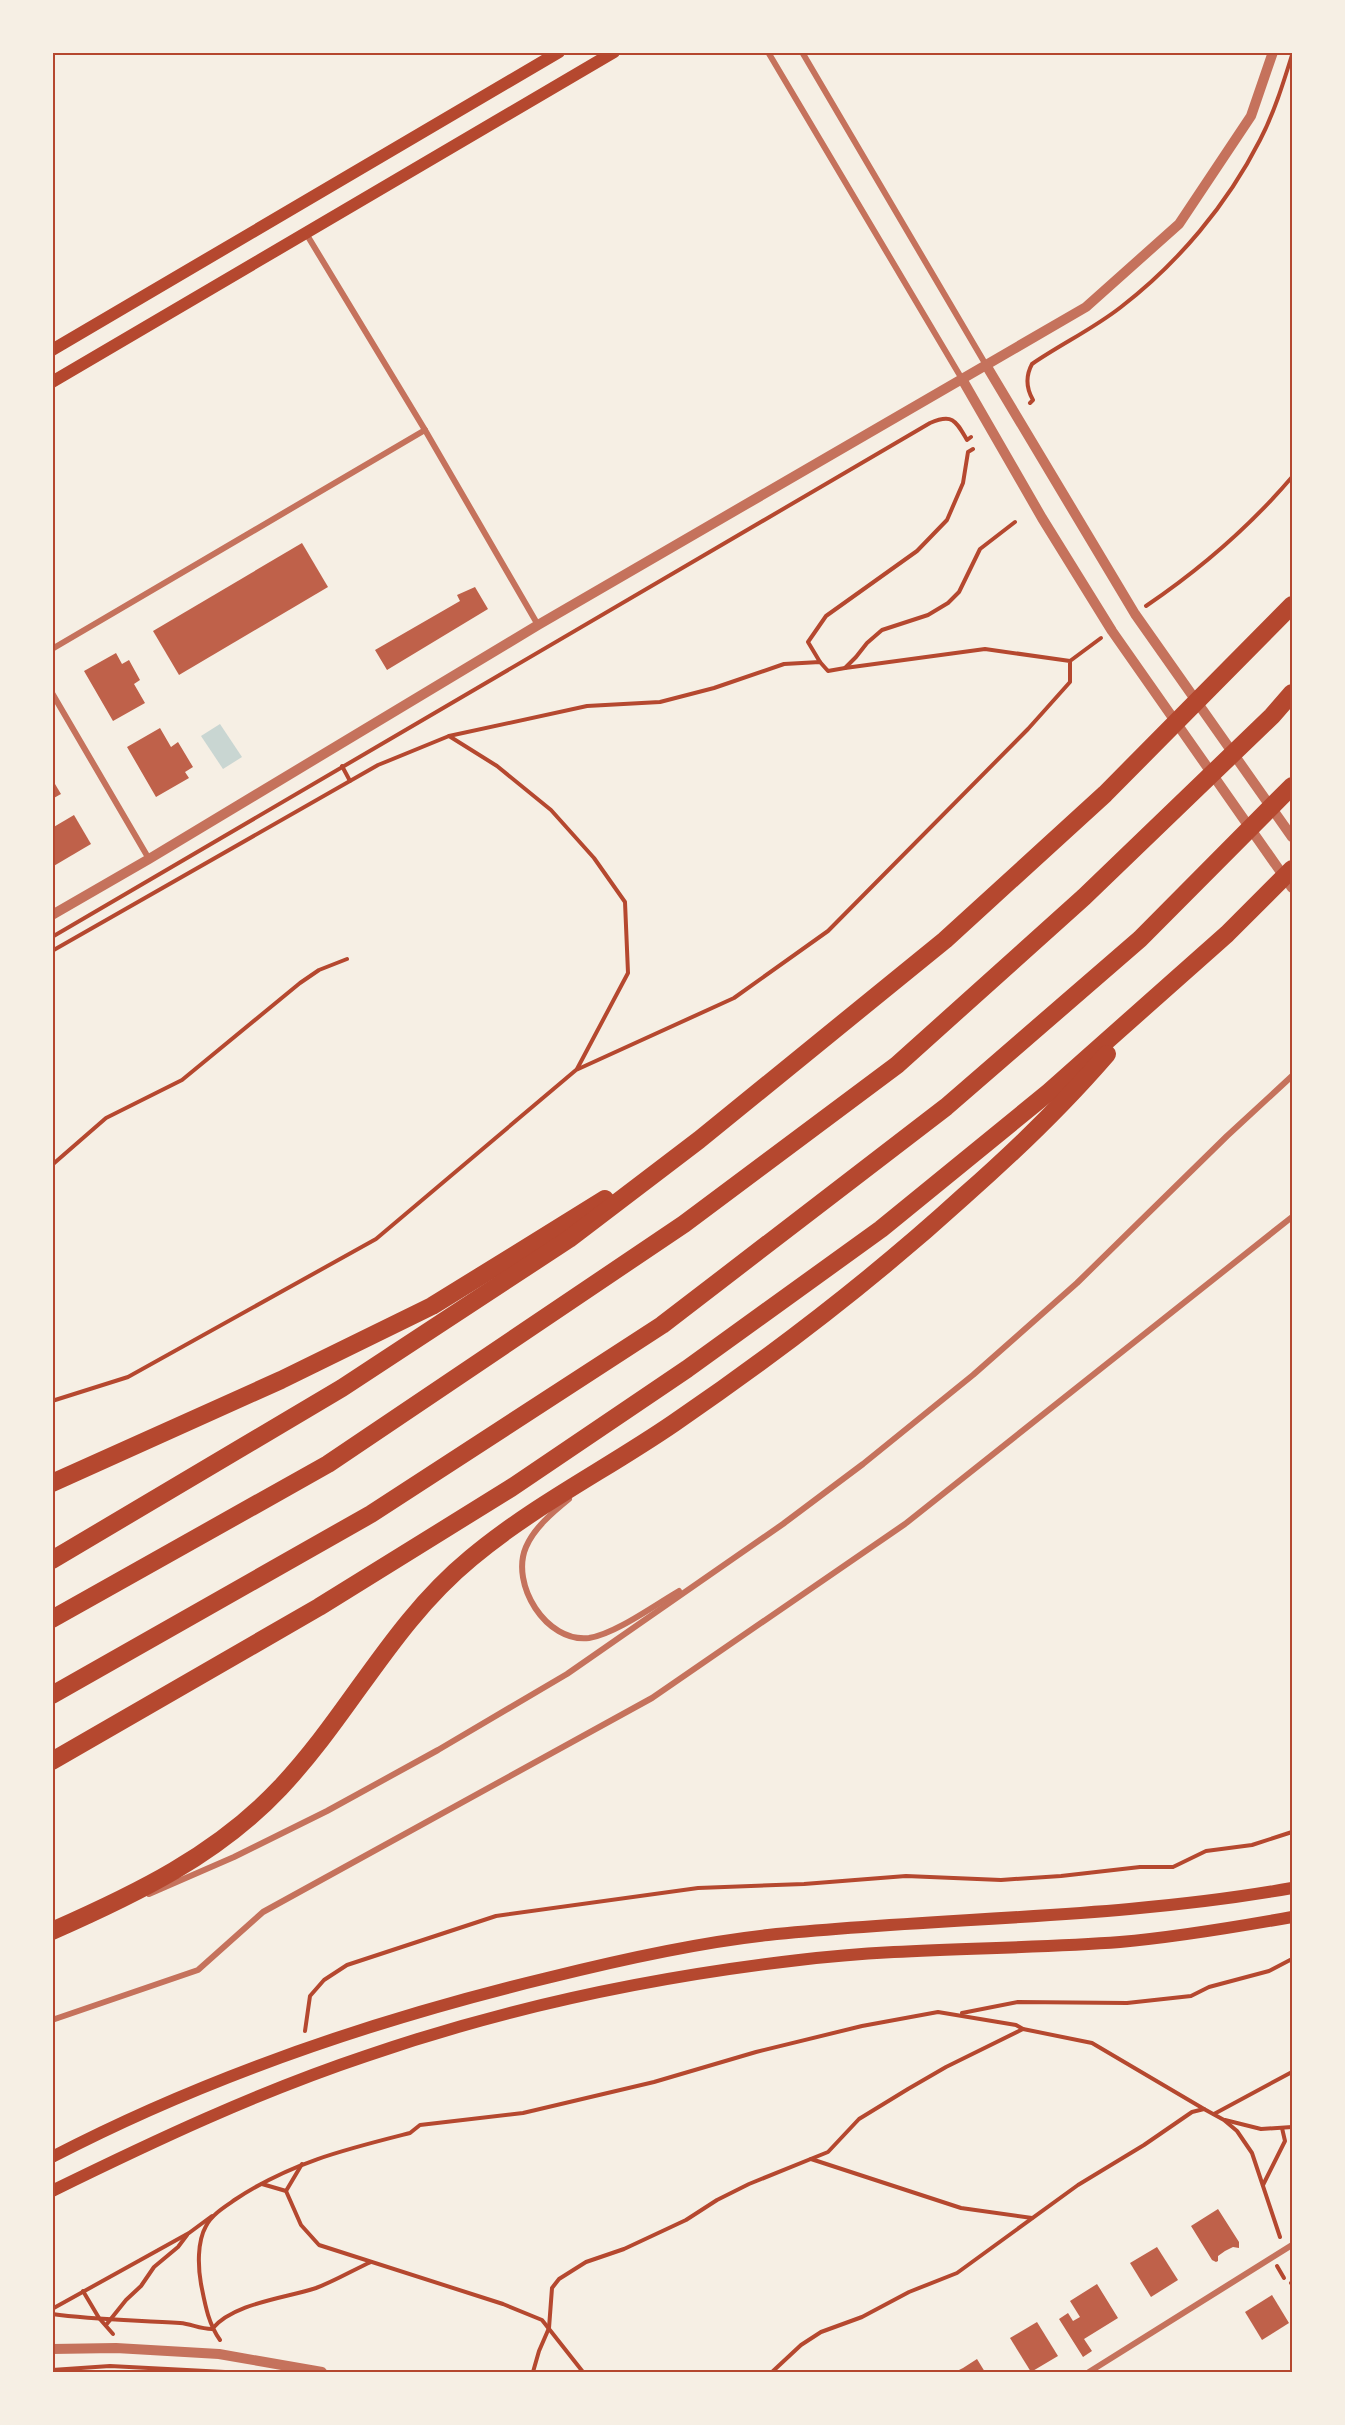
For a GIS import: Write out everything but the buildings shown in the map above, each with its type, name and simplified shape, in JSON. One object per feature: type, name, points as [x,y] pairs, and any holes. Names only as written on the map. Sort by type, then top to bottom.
[{"type":"highway","points":[[52,1560],[342,1388],[569,1239],[699,1140],[945,939],[1105,794],[1293,606]]},
{"type":"highway","points":[[52,1619],[328,1464],[693,1218],[897,1065],[1084,897],[1293,693]]},
{"type":"highway","points":[[52,1695],[371,1514],[662,1325],[946,1107],[1140,939],[1293,786]]},
{"type":"highway","points":[[52,1761],[329,1601],[511,1488],[687,1369],[881,1229],[1049,1092],[1227,934],[1293,869]]},
{"type":"highway","points":[[52,1931],[104,1908],[172,1873],[209,1850],[244,1824],[282,1786],[314,1748],[404,1624],[468,1559],[497,1536],[604,1469],[759,1363],[910,1245],[1007,1158],[1084,1080],[1148,1004]]},
{"type":"highway","points":[[52,1483],[281,1380],[432,1306],[699,1140]]},
{"type":"main road","points":[[52,350],[559,52]]},
{"type":"main road","points":[[52,382],[307,235],[614,52]]},
{"type":"main road","points":[[52,2157],[159,2106],[340,2036],[416,2011],[587,1968],[679,1949],[764,1935],[1125,1911],[1226,1900],[1293,1888]]},
{"type":"main road","points":[[52,2191],[176,2133],[296,2081],[367,2055],[513,2012],[549,2004],[725,1970],[803,1959],[1123,1941],[1293,1917]]},
{"type":"street","points":[[768,52],[1048,527],[1112,631],[1293,888]]},
{"type":"street","points":[[802,52],[1129,604],[1293,837]]},
{"type":"street","points":[[52,915],[538,626],[1086,307],[1179,224],[1251,116],[1273,52]]},
{"type":"street","points":[[307,235],[425,430],[538,626]]},
{"type":"street","points":[[52,649],[425,430]]},
{"type":"street","points":[[52,693],[149,859]]},
{"type":"street","points":[[104,1908],[168,1887],[327,1811],[438,1750],[567,1674],[617,1641],[706,1576],[783,1524],[863,1464],[973,1375],[1086,1275],[1235,1129],[1293,1076]]},
{"type":"street","points":[[52,2020],[198,1970],[262,1912],[652,1698],[905,1524],[1293,1217]]},
{"type":"street","points":[[604,1469],[550,1515],[526,1546],[521,1568],[525,1590],[536,1610],[554,1627],[568,1634],[587,1638],[604,1634],[706,1576]]},
{"type":"street","points":[[1089,2373],[1293,2246]]},
{"type":"street","points":[[52,2349],[117,2348],[219,2354],[322,2373]]},
{"type":"path","points":[[52,937],[930,423],[941,418],[952,419],[967,440],[971,437]]},
{"type":"path","points":[[52,1401],[128,1377],[376,1239],[576,1070],[734,998],[828,931],[1028,729],[1070,682],[1070,661],[986,649],[828,671],[808,642],[826,616],[917,551],[947,520],[963,483],[968,452],[973,449]]},
{"type":"path","points":[[1154,602],[1206,560],[1273,500],[1293,477]]},
{"type":"path","points":[[845,668],[882,630],[928,615],[948,603],[959,592],[980,549],[1015,522]]},
{"type":"path","points":[[52,951],[378,765],[449,736],[587,705],[660,702],[714,688],[784,664],[820,662]]},
{"type":"path","points":[[449,736],[497,766],[551,810],[594,858],[625,902],[628,973],[576,1070]]},
{"type":"path","points":[[339,761],[350,781]]},
{"type":"path","points":[[52,1165],[106,1118],[182,1080],[300,983],[319,970],[347,959]]},
{"type":"path","points":[[305,2031],[310,1996],[324,1980],[347,1965],[496,1916],[698,1888],[804,1884],[906,1876],[1001,1880],[1140,1867],[1173,1867],[1206,1851],[1251,1845],[1293,1832]]},
{"type":"path","points":[[958,2014],[1018,2002],[1127,2003],[1191,1996],[1209,1987],[1269,1971],[1293,1960]]},
{"type":"path","points":[[52,2309],[189,2233],[219,2210],[261,2184],[303,2163],[331,2153],[410,2133],[420,2126],[523,2113],[654,2082],[756,2052],[862,2026],[938,2012],[1016,2025],[1023,2029],[1092,2043],[1224,2120],[1237,2131],[1252,2153],[1280,2237]]},
{"type":"path","points":[[533,2373],[549,2328],[552,2288],[559,2279],[573,2269],[624,2249],[686,2220],[717,2200],[749,2184],[828,2152],[859,2120],[908,2089],[946,2067],[1023,2029]]},
{"type":"path","points":[[1214,2115],[1293,2072]]},
{"type":"path","points":[[772,2373],[801,2344],[821,2332],[862,2317],[909,2292],[957,2273],[1078,2186],[1192,2112],[1204,2109]]},
{"type":"path","points":[[1224,2120],[1261,2128],[1293,2127]]},
{"type":"path","points":[[1263,2185],[1285,2141],[1282,2128]]},
{"type":"path","points":[[810,2159],[961,2208],[1033,2218]]},
{"type":"path","points":[[286,2191],[303,2163]]},
{"type":"path","points":[[261,2184],[286,2191]]},
{"type":"path","points":[[286,2191],[301,2225],[319,2245],[503,2304],[542,2320],[583,2373]]},
{"type":"path","points":[[219,2210],[206,2226],[200,2252],[200,2275],[212,2329],[221,2342]]},
{"type":"path","points":[[106,2325],[126,2300],[141,2286],[154,2267],[178,2247],[189,2233]]},
{"type":"path","points":[[52,2314],[184,2324],[197,2329],[212,2329],[219,2321],[246,2309],[284,2295],[316,2288],[372,2262]]},
{"type":"path","points":[[83,2291],[99,2318],[115,2336]]},
{"type":"path","points":[[52,2370],[110,2366],[215,2371]]},
{"type":"path","points":[[107,2373],[110,2366]]},
{"type":"shaded area","points":[[220,724],[242,757],[223,769],[201,736]]}]
